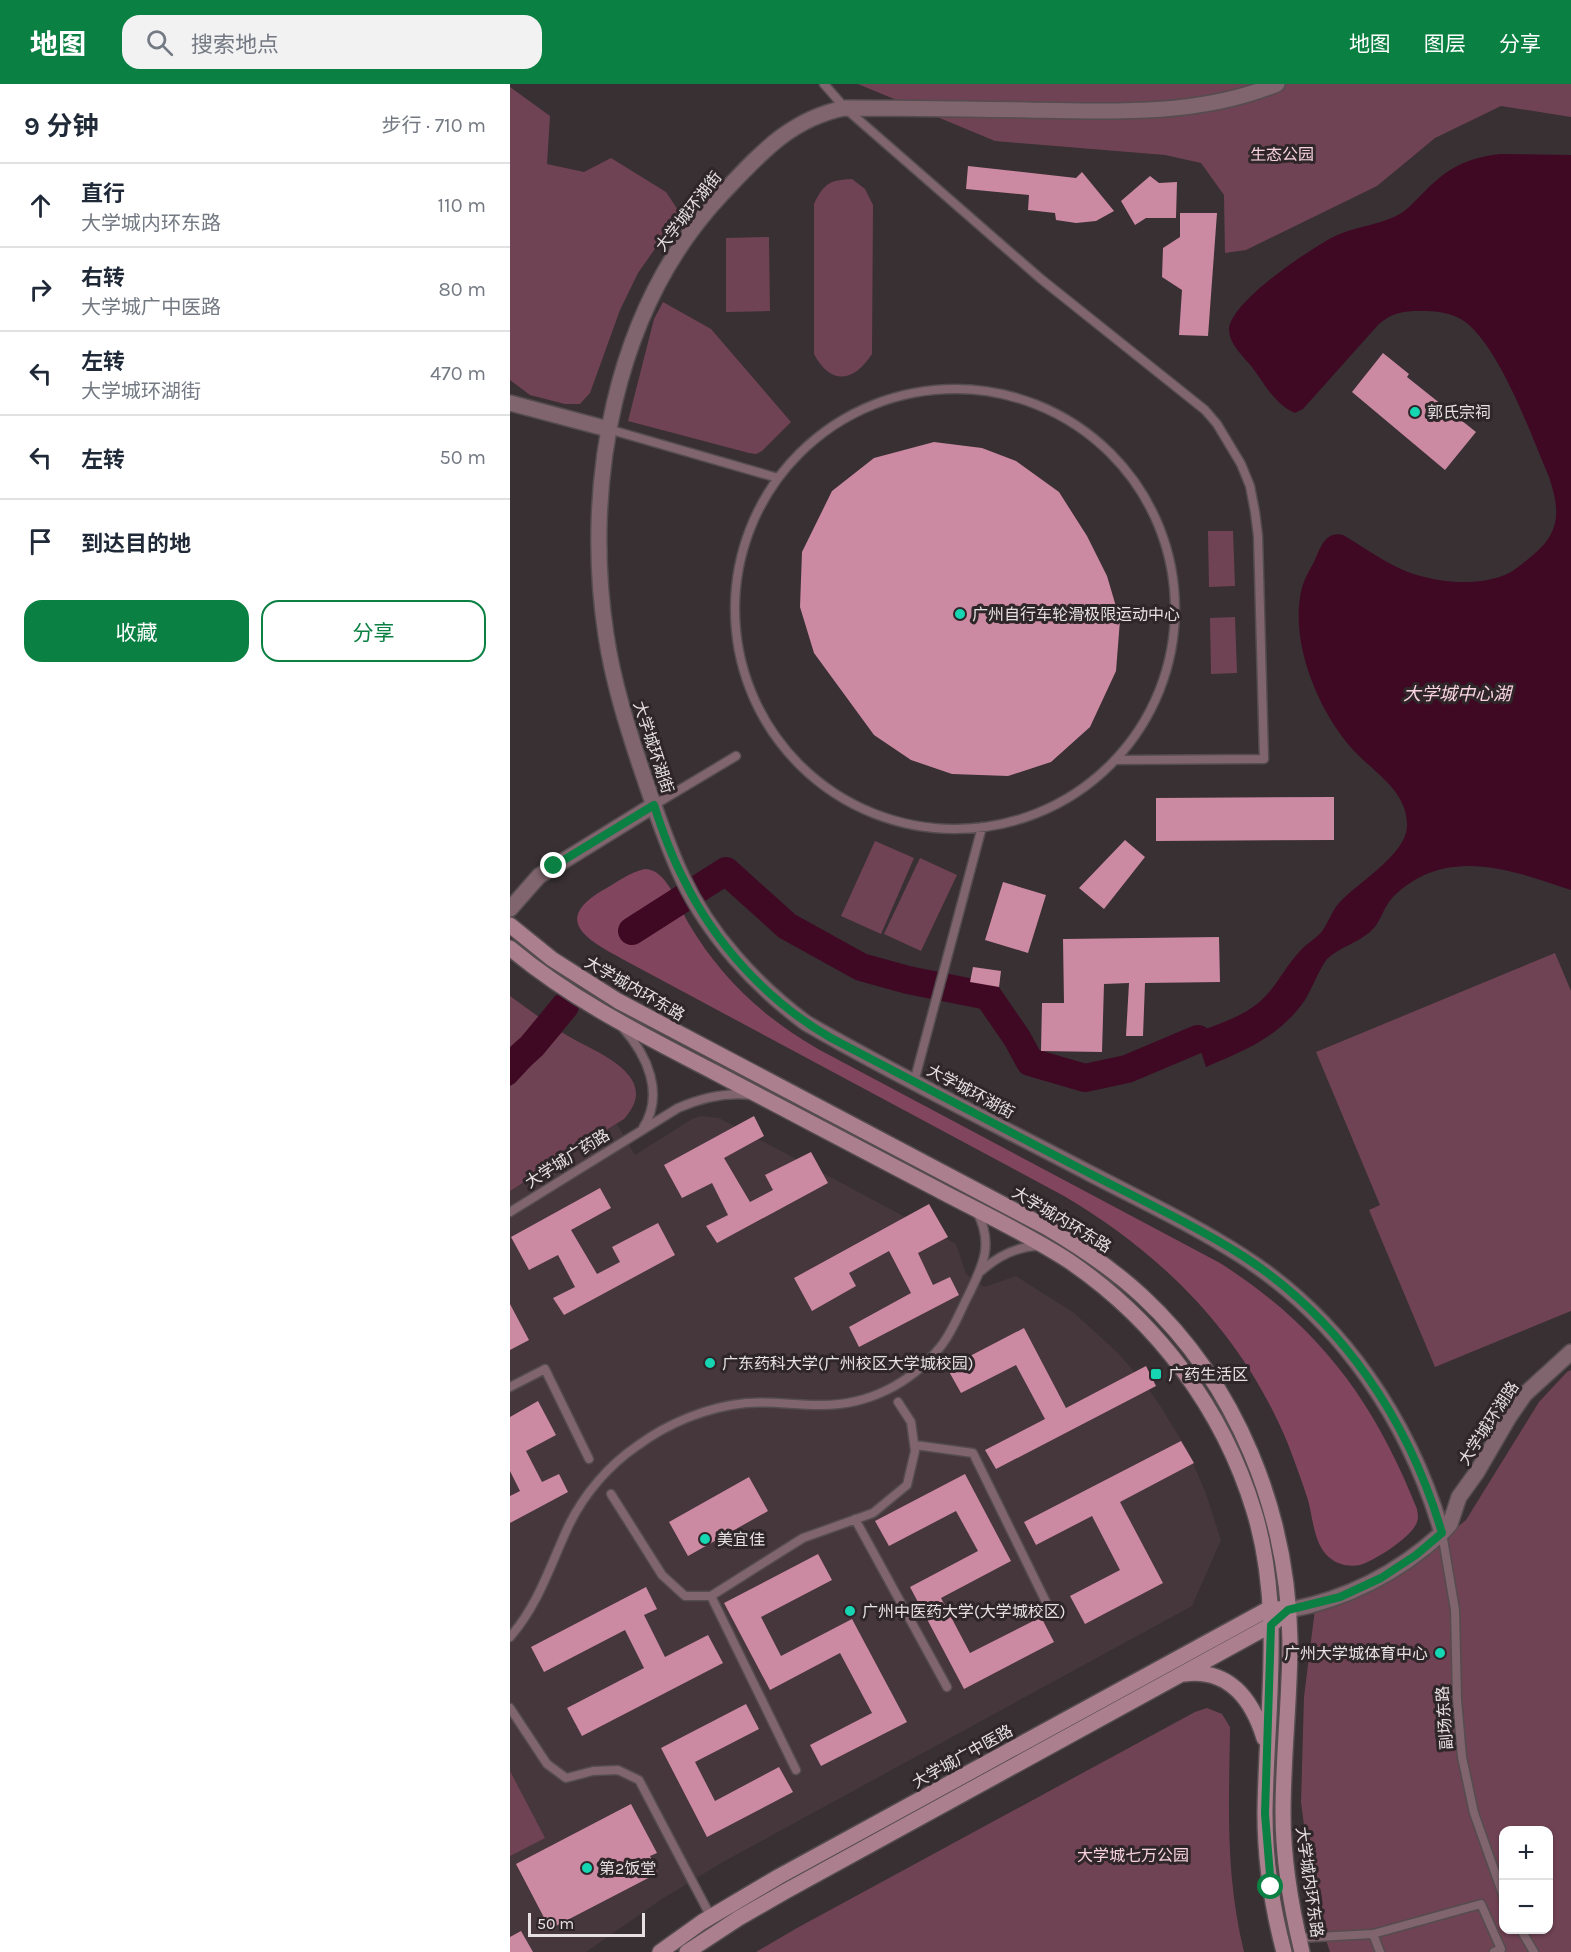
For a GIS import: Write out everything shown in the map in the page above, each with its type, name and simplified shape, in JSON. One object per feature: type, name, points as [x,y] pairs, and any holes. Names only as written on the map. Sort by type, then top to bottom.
[{"type":"main road","name":"大学城内环东路","points":[[510,925],[552,959],[618,1002],[1078,1246],[1142,1296],[1192,1352],[1242,1431],[1272,1509],[1285,1576],[1290,1642],[1283,1814],[1288,1876],[1300,1945]]},
{"type":"main road","name":"大学城内环东路","points":[[510,948],[560,986],[616,1021],[1044,1246],[1076,1266],[1130,1309],[1178,1363],[1203,1399],[1226,1439],[1255,1514],[1264,1560],[1271,1625],[1265,1814],[1273,1898],[1284,1952]]},
{"type":"main road","name":"大学城广中医路","points":[[660,1952],[711,1917],[778,1877],[1270,1608],[1288,1610]]},
{"type":"main road","name":"大学城广中医路","points":[[687,1952],[786,1891],[1271,1625],[1288,1610]]},
{"type":"main road","points":[[1181,1674],[1194,1672],[1215,1676],[1237,1688],[1253,1711],[1268,1752]]},
{"type":"street","name":"大学城环湖街","points":[[1277,84],[1251,95],[1176,109],[1067,111],[845,108],[827,111],[806,119],[784,134],[732,184],[685,239],[667,267],[639,325],[626,360],[608,429],[602,477],[600,559],[606,635],[623,713],[654,805],[682,877],[698,905],[740,962],[780,1004],[814,1028],[1196,1229],[1243,1256],[1287,1289],[1325,1325],[1372,1382],[1397,1423],[1446,1528]]},
{"type":"street","points":[[510,403],[608,429]]},
{"type":"street","points":[[510,909],[539,876],[654,805]]},
{"type":"street","name":"大学城环湖路","points":[[1446,1528],[1459,1497],[1478,1472],[1509,1417],[1525,1394],[1571,1352]]},
{"type":"street","name":"大学城广中医路","points":[[1288,1610],[1340,1597],[1381,1578],[1416,1555],[1446,1528]]},
{"type":"lane","points":[[824,84],[845,108],[1041,279],[1205,410],[1217,424],[1241,464],[1251,493],[1258,536],[1264,759],[1115,760]]},
{"type":"lane","points":[[967,390],[1018,399],[1058,415],[1093,438],[1127,471],[1150,506],[1168,550],[1173,573],[1176,600],[1173,648],[1161,688],[1142,727],[1115,760],[1088,785],[1051,807],[1016,820],[982,827],[950,829],[922,826],[881,816],[855,805],[830,790],[804,770],[782,746],[764,718],[747,684],[735,629],[735,596],[739,564],[747,536],[760,506],[778,478],[806,447],[840,422],[879,403],[925,392],[967,390]]},
{"type":"lane","points":[[608,429],[778,478]]},
{"type":"lane","points":[[654,805],[736,756]]},
{"type":"lane","points":[[914,1082],[982,827]]},
{"type":"lane","points":[[616,1021],[640,1050],[651,1074],[652,1102],[646,1123],[641,1130]]},
{"type":"lane","name":"大学城广药路","points":[[510,1212],[678,1108],[702,1099],[736,1094],[761,1096]]},
{"type":"lane","points":[[510,1637],[541,1590],[576,1511],[597,1482],[635,1447],[664,1428],[723,1407],[771,1402],[835,1405],[853,1402],[888,1390],[919,1369],[942,1344],[981,1271],[986,1238],[976,1210]]},
{"type":"lane","points":[[981,1271],[996,1260],[1018,1250],[1044,1246]]},
{"type":"lane","points":[[510,1388],[545,1369],[589,1459]]},
{"type":"lane","points":[[611,1494],[662,1575],[685,1596],[711,1596],[803,1538],[873,1513],[907,1485],[915,1445],[911,1422],[898,1402]]},
{"type":"lane","points":[[915,1445],[973,1453],[1046,1602]]},
{"type":"lane","points":[[855,1519],[947,1687]]},
{"type":"lane","name":"副场东路","points":[[1446,1528],[1455,1610],[1456,1699],[1462,1757],[1477,1824],[1499,1884]]},
{"type":"lane","points":[[711,1596],[796,1770]]},
{"type":"lane","points":[[510,1708],[547,1764],[566,1778],[593,1772],[618,1770],[639,1780],[711,1917]]},
{"type":"lane","points":[[1300,1945],[1373,1934],[1481,1904],[1501,1949],[1494,1952]]},
{"type":"lane","points":[[1373,1934],[1380,1952]]},
{"type":"lane","points":[[1524,1934],[1534,1952]]},
{"type":"shaded area","points":[[645,869],[660,875],[666,882],[702,944],[730,979],[762,1010],[798,1037],[1220,1263],[1255,1287],[1286,1313],[1340,1369],[1382,1434],[1417,1509],[1417,1522],[1411,1531],[1390,1549],[1360,1565],[1340,1564],[1325,1553],[1317,1539],[1308,1500],[1288,1444],[1270,1404],[1248,1368],[1224,1333],[1197,1301],[1135,1244],[1064,1196],[626,961],[590,939],[577,922],[579,912],[587,902],[603,890]]},
{"type":"shaded area","name":"广州中医药大学(大学城校区)","points":[[701,1116],[719,1118],[956,1244],[966,1274],[984,1287],[1016,1276],[1074,1313],[1117,1352],[1159,1404],[1188,1451],[1206,1494],[1221,1540],[1192,1606],[723,1862],[662,1899],[586,1952],[510,1952],[510,1191],[617,1124],[635,1155],[692,1119]]},
{"type":"green space","name":"生态公园","points":[[858,84],[1571,84],[1571,117],[1501,106],[1435,138],[1377,186],[1246,250],[1225,253],[1224,195],[1201,163],[1165,155],[995,141]]},
{"type":"green space","points":[[510,87],[550,116],[547,164],[584,172],[611,158],[666,192],[680,213],[638,273],[620,310],[590,393],[580,404],[565,404],[530,395],[510,380]]},
{"type":"green space","points":[[852,179],[865,189],[873,205],[872,354],[858,370],[843,376],[828,371],[814,354],[814,204],[828,184],[838,180]]},
{"type":"green space","points":[[769,237],[770,311],[726,312],[726,238]]},
{"type":"green space","points":[[663,302],[711,329],[791,422],[762,451],[756,454],[749,453],[628,421],[654,319]]},
{"type":"green space","points":[[1208,531],[1233,531],[1235,586],[1209,587]]},
{"type":"green space","points":[[1235,617],[1237,673],[1211,674],[1210,618]]},
{"type":"green space","points":[[875,841],[914,858],[881,934],[841,916]]},
{"type":"green space","points":[[920,858],[957,875],[921,951],[884,934]]},
{"type":"green space","points":[[1555,953],[1571,991],[1571,1311],[1435,1367],[1369,1210],[1380,1205],[1316,1052]]},
{"type":"green space","points":[[510,996],[561,1031],[609,1058],[631,1078],[636,1090],[634,1104],[624,1119],[510,1191]]},
{"type":"green space","name":"广州大学城体育中心","points":[[1571,1370],[1571,1952],[1330,1952],[1314,1903],[1301,1802],[1304,1697],[1315,1609],[1419,1559],[1466,1520],[1539,1402]]},
{"type":"green space","name":"大学城七万公园","points":[[1207,1708],[1222,1714],[1230,1727],[1231,1867],[1244,1952],[756,1952],[1195,1712]]},
{"type":"green space","points":[[510,1771],[545,1838],[510,1856]]},
{"type":"water","name":"大学城中心湖","points":[[1500,154],[1571,155],[1571,890],[1525,875],[1479,867],[1457,867],[1435,871],[1413,881],[1393,897],[1370,932],[1327,959],[1305,1000],[1284,1024],[1261,1041],[1206,1067],[1195,1033],[1235,1017],[1250,1009],[1263,998],[1300,951],[1323,930],[1339,903],[1380,868],[1405,837],[1406,814],[1402,803],[1389,784],[1354,751],[1341,735],[1329,717],[1310,677],[1300,633],[1299,612],[1303,584],[1321,546],[1332,535],[1343,535],[1387,562],[1414,574],[1452,582],[1478,581],[1506,574],[1518,567],[1549,538],[1556,520],[1555,500],[1549,477],[1513,393],[1490,350],[1477,333],[1459,318],[1431,311],[1403,312],[1393,315],[1378,325],[1303,409],[1295,413],[1282,405],[1270,393],[1234,345],[1229,329],[1233,318],[1256,291],[1307,253],[1340,234],[1398,215],[1433,183],[1458,165],[1477,158]]},
{"type":"water","points":[[538,1022],[562,1032],[510,1086],[510,1052]]},
{"type":"building","points":[[968,166],[1076,178],[1082,172],[1114,211],[1096,221],[1076,223],[1056,220],[1055,213],[1028,210],[1029,195],[966,189]]},
{"type":"building","points":[[1150,176],[1159,183],[1177,182],[1176,218],[1146,218],[1135,225],[1121,201]]},
{"type":"building","points":[[1180,213],[1217,213],[1208,336],[1179,335],[1182,290],[1162,277],[1163,248],[1180,237]]},
{"type":"building","name":"郭氏宗祠","points":[[1383,353],[1409,374],[1407,377],[1476,432],[1445,470],[1352,392]]},
{"type":"building","name":"广州自行车轮滑极限运动中心","points":[[934,442],[982,448],[1016,461],[1059,492],[1087,536],[1107,576],[1120,620],[1116,671],[1090,727],[1051,762],[1008,776],[952,774],[911,760],[874,735],[814,653],[800,607],[802,552],[832,491],[874,458]]},
{"type":"building","points":[[1334,797],[1334,840],[1156,841],[1156,798]]},
{"type":"building","points":[[1125,840],[1145,857],[1104,909],[1079,888]]},
{"type":"building","points":[[1003,882],[1046,895],[1028,953],[985,940]]},
{"type":"building","points":[[1219,937],[1220,982],[1145,983],[1143,1036],[1126,1036],[1129,983],[1104,984],[1102,1052],[1041,1051],[1042,1003],[1064,1003],[1063,939]]},
{"type":"building","points":[[973,967],[1001,971],[999,987],[970,982]]},
{"type":"building","points":[[754,1116],[764,1136],[724,1158],[750,1202],[773,1190],[765,1175],[811,1152],[828,1183],[717,1243],[706,1226],[728,1215],[712,1183],[682,1198],[664,1165]]},
{"type":"building","points":[[600,1188],[611,1208],[571,1230],[597,1274],[620,1262],[612,1247],[658,1223],[675,1255],[564,1315],[553,1298],[575,1287],[558,1255],[529,1270],[511,1237]]},
{"type":"building","points":[[929,1204],[948,1237],[918,1253],[933,1285],[950,1277],[959,1295],[859,1347],[849,1327],[911,1293],[889,1251],[849,1273],[856,1286],[812,1311],[794,1278]]},
{"type":"building","points":[[510,1304],[529,1340],[510,1350]]},
{"type":"building","points":[[1024,1328],[1066,1408],[1146,1366],[1156,1386],[996,1469],[985,1450],[1045,1419],[1016,1365],[961,1393],[947,1368]]},
{"type":"building","points":[[538,1401],[556,1435],[526,1451],[542,1482],[559,1474],[568,1492],[510,1523],[510,1496],[520,1491],[510,1471],[510,1417]]},
{"type":"building","points":[[1181,1441],[1194,1463],[1120,1502],[1163,1583],[1085,1624],[1070,1596],[1120,1570],[1092,1516],[1036,1545],[1024,1522]]},
{"type":"building","points":[[965,1474],[1011,1561],[941,1598],[970,1653],[1041,1617],[1054,1642],[964,1689],[910,1587],[978,1551],[956,1511],[889,1546],[875,1521]]},
{"type":"building","points":[[749,1477],[768,1511],[688,1556],[669,1522]]},
{"type":"building","points":[[818,1554],[832,1580],[761,1617],[781,1656],[852,1619],[907,1722],[821,1766],[810,1745],[872,1713],[840,1653],[770,1690],[724,1603]]},
{"type":"building","points":[[646,1587],[657,1609],[644,1615],[665,1657],[708,1635],[723,1663],[582,1736],[567,1708],[644,1668],[625,1630],[544,1672],[531,1647]]},
{"type":"building","points":[[746,1704],[759,1729],[695,1762],[715,1801],[779,1767],[793,1792],[707,1837],[661,1748]]},
{"type":"building","name":"第2饭堂","points":[[631,1804],[657,1853],[650,1856],[658,1873],[550,1929],[516,1864]]},
{"type":"building","points":[[521,1931],[533,1952],[510,1952],[510,1937]]},
{"type":"waterway","points":[[632,931],[726,871],[787,926],[861,967],[908,980],[988,996],[1017,1038],[1030,1062],[1085,1078],[1127,1069],[1198,1039]]},
{"type":"waterway","points":[[510,1066],[532,1046],[565,1006]]},
{"type":"place","name":"郭氏宗祠","points":[[1415,412]]},
{"type":"place","name":"广州自行车轮滑极限运动中心","points":[[960,614]]},
{"type":"place","name":"广东药科大学(广州校区大学城校园)","points":[[710,1363]]},
{"type":"place","name":"广药生活区","points":[[1156,1374]]},
{"type":"place","name":"美宜佳","points":[[705,1539]]},
{"type":"place","name":"广州中医药大学(大学城校区)","points":[[850,1611]]},
{"type":"place","name":"广州大学城体育中心","points":[[1440,1653]]},
{"type":"place","name":"第2饭堂","points":[[587,1868]]},
{"type":"route","points":[[554,866],[654,805],[682,877],[698,905],[740,962],[780,1004],[831,1038],[1172,1216],[1243,1256],[1279,1282],[1311,1310],[1350,1353],[1372,1382],[1397,1423],[1425,1480],[1442,1533],[1416,1555],[1381,1578],[1340,1597],[1288,1610],[1271,1625],[1265,1814],[1271,1887]]}]
